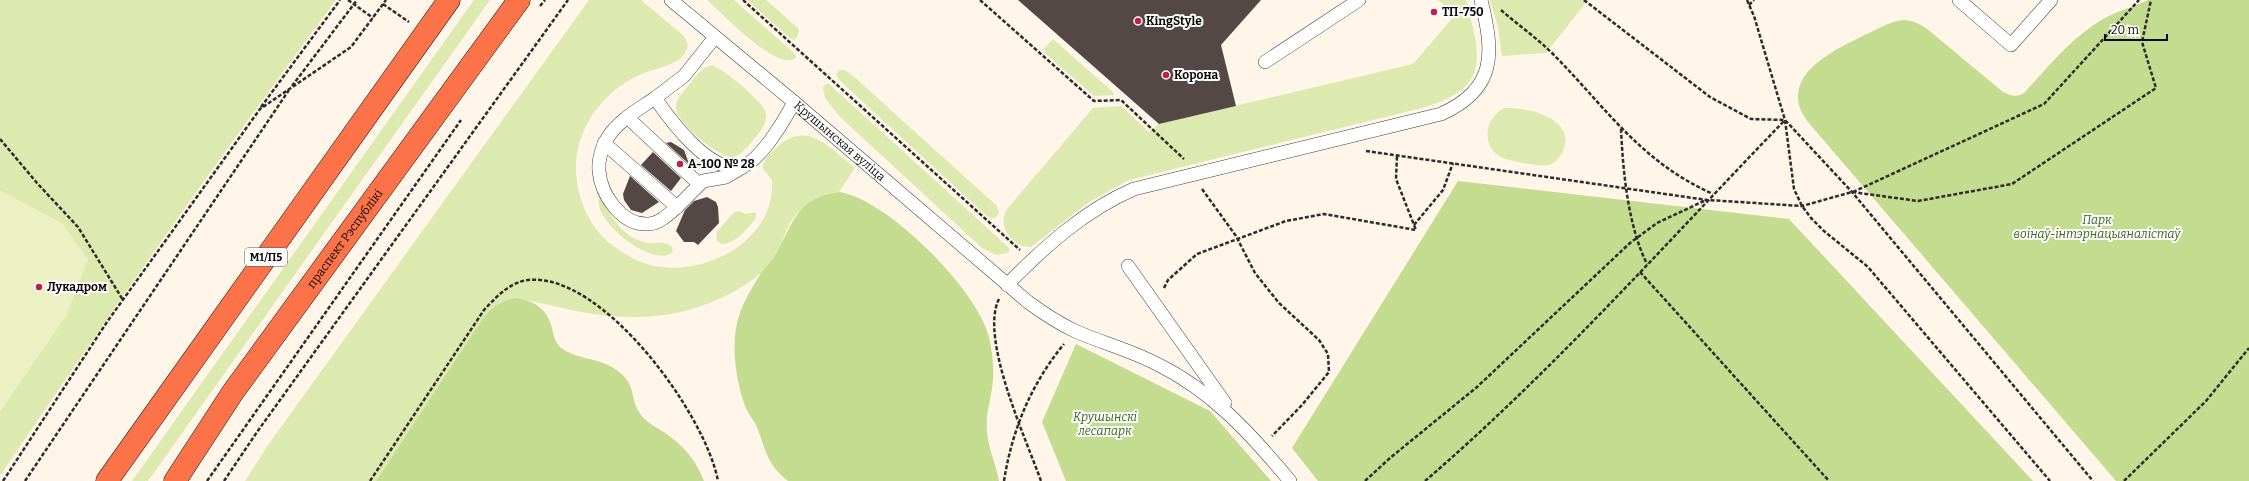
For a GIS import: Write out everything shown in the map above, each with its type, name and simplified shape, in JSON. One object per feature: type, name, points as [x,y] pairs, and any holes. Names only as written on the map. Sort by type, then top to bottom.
[{"type":"highway","name":"М1/П5","points":[[107,481],[449,0]]},
{"type":"highway","name":"праспект Рэспублікі","points":[[175,481],[233,392],[527,6]]},
{"type":"lane","name":"Крушынская вуліца","points":[[671,0],[794,102],[1007,285],[1050,318],[1075,331],[1156,363],[1188,381],[1212,398],[1240,424]]},
{"type":"lane","points":[[1265,62],[1359,0]]},
{"type":"lane","points":[[1007,285],[1031,260],[1074,226],[1117,197],[1146,185],[1441,114],[1456,107],[1470,96],[1481,84],[1488,68],[1490,48],[1481,0]]},
{"type":"lane","points":[[1959,0],[2011,45],[2051,0]]},
{"type":"lane","points":[[715,37],[684,76],[627,117],[614,129],[604,143],[599,171],[604,191],[617,210],[627,218],[638,223],[649,224],[659,221],[677,207],[699,184],[709,179],[726,177],[745,166],[770,141],[794,102]]},
{"type":"lane","points":[[655,98],[675,127],[692,144],[723,166],[734,168],[745,166]]},
{"type":"lane","points":[[627,117],[699,184]]},
{"type":"lane","points":[[604,143],[677,207]]},
{"type":"lane","points":[[1128,266],[1240,424],[1290,481]]},
{"type":"path","points":[[3,481],[123,300],[340,0]]},
{"type":"path","points":[[348,0],[373,18]]},
{"type":"path","points":[[25,481],[290,88],[357,0]]},
{"type":"path","points":[[260,109],[351,47],[386,0]]},
{"type":"path","points":[[527,6],[545,0]]},
{"type":"path","points":[[224,481],[256,432],[568,0]]},
{"type":"path","points":[[743,0],[1031,260]]},
{"type":"path","points":[[980,0],[1094,101],[1121,100],[1193,173],[1203,191],[1238,238],[1255,273],[1279,303],[1319,340],[1328,354],[1329,372],[1302,405],[1277,430],[1263,449]]},
{"type":"path","points":[[1584,0],[1710,97],[1751,119],[1785,120],[1852,192],[2093,481]]},
{"type":"path","points":[[1747,0],[1785,120],[1794,189],[1802,206],[1824,231],[1868,267],[2050,481]]},
{"type":"path","points":[[1749,6],[1754,0]]},
{"type":"path","points":[[1360,150],[1707,200],[1802,206],[1852,192],[2044,104],[2140,0]]},
{"type":"path","points":[[1852,192],[1918,201],[2012,184],[2156,88],[2142,42],[2152,0]]},
{"type":"path","points":[[383,4],[425,33]]},
{"type":"path","points":[[1496,5],[1555,56],[1621,128],[1661,164],[1713,194]]},
{"type":"path","points":[[207,481],[462,117]]},
{"type":"path","points":[[1425,481],[1501,414],[1647,265],[1707,200],[1785,120]]},
{"type":"path","points":[[1621,128],[1628,189],[1636,238],[1647,265]]},
{"type":"path","points":[[0,139],[37,184],[78,227],[123,300]]},
{"type":"path","points":[[1154,304],[1168,280],[1197,254],[1286,221],[1324,214],[1416,230],[1396,179],[1397,155]]},
{"type":"path","points":[[1414,226],[1442,190],[1453,163]]},
{"type":"path","points":[[1365,481],[1390,458],[1476,387],[1636,238],[1658,223],[1707,200]]},
{"type":"path","points":[[1640,272],[1829,481]]},
{"type":"path","points":[[370,481],[484,310],[503,290],[527,280],[552,281],[579,293],[605,310],[628,332],[656,364],[680,397],[700,434],[718,481]]},
{"type":"path","points":[[1007,285],[998,303],[995,327],[998,356],[1008,392],[1041,481]]},
{"type":"path","points":[[1004,481],[1009,453],[1030,393],[1046,366],[1075,331]]},
{"type":"path","points":[[2124,481],[2206,401],[2249,348]]},
{"type":"green space","points":[[0,0],[336,0],[165,236],[0,476],[0,411],[67,314],[63,224],[0,191]]},
{"type":"green space","points":[[474,0],[490,0],[148,481],[132,481]]},
{"type":"green space","points":[[589,0],[641,0],[684,36],[688,45],[681,58],[675,62],[637,76],[610,94],[590,119],[583,134],[578,149],[576,165],[578,190],[587,215],[596,229],[608,242],[634,259],[650,265],[671,268],[692,266],[713,260],[732,251],[749,238],[762,221],[770,202],[772,180],[763,169],[765,161],[775,149],[786,140],[797,136],[807,136],[817,139],[855,168],[839,192],[815,199],[796,214],[787,229],[775,256],[763,270],[751,280],[725,296],[688,310],[650,316],[611,316],[591,314],[515,298],[483,318],[376,481],[245,481],[268,445]]},
{"type":"green space","points":[[707,0],[734,0],[795,54],[796,58],[788,60],[776,57],[750,39]]},
{"type":"green space","points":[[747,0],[766,0],[799,29],[798,36],[794,40],[790,38]]},
{"type":"green space","points":[[1438,0],[1466,0],[1477,55],[1476,69],[1470,81],[1460,91],[1444,100],[1422,108],[1129,180],[1089,202],[1031,247],[1018,244],[1008,234],[1004,222],[1004,215],[1007,209],[1093,108],[1121,106],[1149,132],[1159,124],[1413,64],[1455,15]]},
{"type":"green space","points":[[1490,0],[1588,0],[1546,53],[1502,56],[1498,27]]},
{"type":"green space","name":"Парк воінаў-інтэрнацыяналістаў","points":[[2148,0],[2249,0],[2249,481],[2116,481],[1808,122],[1799,104],[1798,97],[1800,86],[1805,75],[1814,66],[1836,50],[1886,25],[1903,20],[1912,21],[1926,28],[2003,92],[2017,96],[2025,92],[2052,62],[2081,34],[2108,16]]},
{"type":"green space","points":[[1053,39],[1113,92],[1114,95],[1094,96],[1046,54],[1044,49]]},
{"type":"green space","points":[[712,65],[734,79],[751,94],[759,102],[766,114],[763,128],[759,134],[745,150],[733,157],[718,152],[700,139],[684,123],[678,115],[676,109],[677,102],[683,91],[703,69]]},
{"type":"green space","points":[[839,70],[844,70],[851,74],[997,206],[999,213],[995,218],[988,217],[839,80],[836,74]]},
{"type":"green space","points":[[828,83],[1007,246],[1010,250],[1008,253],[996,255],[982,248],[840,117],[825,98],[823,87]]},
{"type":"green space","points":[[1504,108],[1514,108],[1537,113],[1548,117],[1557,123],[1563,131],[1565,141],[1562,153],[1557,160],[1549,165],[1537,165],[1513,161],[1500,157],[1496,154],[1491,148],[1489,142],[1487,135],[1488,129],[1493,117]]},
{"type":"green space","points":[[1458,181],[1789,219],[2033,481],[1318,481],[1292,448]]},
{"type":"green space","name":"Лукадром","points":[[0,191],[63,224],[88,260],[67,314],[0,411]]},
{"type":"green space","points":[[839,192],[859,198],[881,211],[927,248],[966,293],[980,315],[991,345],[993,380],[987,425],[989,444],[999,481],[788,481],[771,463],[757,427],[746,409],[739,385],[735,362],[736,327],[748,294],[761,273],[773,259],[798,213],[814,200],[825,195]]},
{"type":"green space","points":[[599,198],[603,199],[610,214],[620,227],[627,233],[641,241],[667,244],[672,247],[673,252],[664,256],[653,254],[640,249],[627,240],[605,219],[600,208]]},
{"type":"green space","points":[[739,211],[746,214],[756,212],[756,218],[736,239],[721,244],[717,241],[716,233],[734,212]]},
{"type":"green space","points":[[515,298],[533,303],[543,310],[550,321],[554,338],[560,347],[573,354],[608,365],[622,375],[630,386],[637,409],[643,418],[672,438],[683,448],[697,466],[704,481],[376,481],[483,318],[497,305]]},
{"type":"green space","name":"Крушынскі лесапарк","points":[[1076,344],[1210,411],[1271,481],[1066,481],[1042,422]]},
{"type":"building","name":"Корона","points":[[1018,0],[1261,0],[1221,45],[1236,106],[1159,124]]},
{"type":"building","points":[[671,142],[684,150],[689,164],[666,143]]},
{"type":"building","points":[[653,152],[681,178],[671,191],[641,165]]},
{"type":"building","points":[[630,176],[659,202],[642,213],[631,210],[624,200],[623,194]]},
{"type":"building","points":[[707,197],[716,202],[718,207],[719,223],[698,245],[694,242],[684,242],[676,231],[685,210],[694,201]]},
{"type":"place","name":"ТП-750","points":[[1434,12]]},
{"type":"place","name":"KingStyle","points":[[1138,21]]},
{"type":"place","name":"Корона","points":[[1166,75]]},
{"type":"place","name":"А-100 № 28","points":[[680,164]]},
{"type":"place","name":"Лукадром","points":[[39,287]]}]
